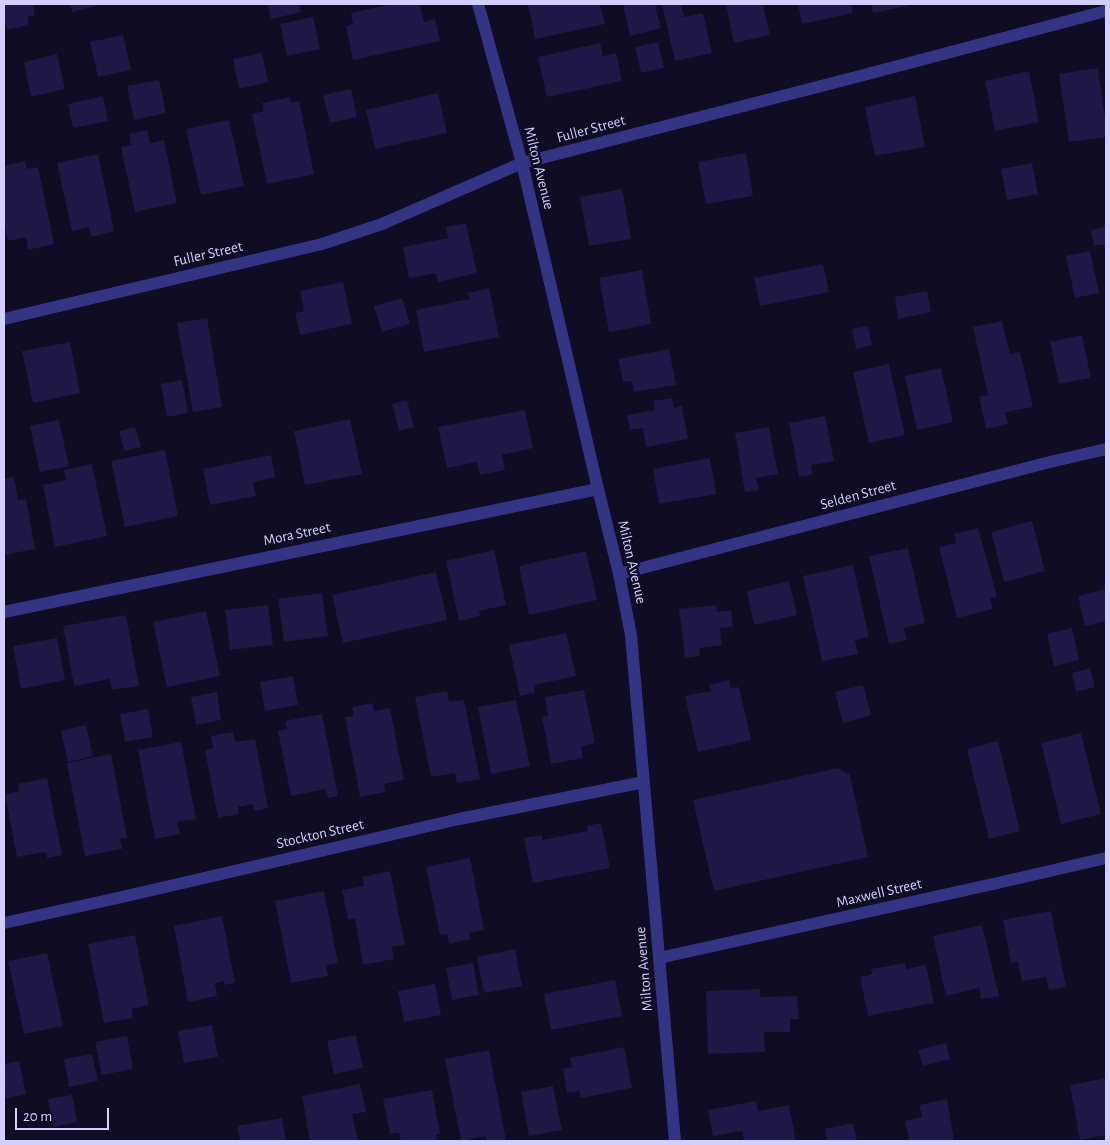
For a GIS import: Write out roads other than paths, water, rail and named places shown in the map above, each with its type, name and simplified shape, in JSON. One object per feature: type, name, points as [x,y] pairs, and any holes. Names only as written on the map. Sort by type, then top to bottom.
[{"type":"street","name":"Milton Avenue","points":[[478,4],[522,164],[619,574],[631,635],[675,1141]]},
{"type":"street","name":"Fuller Street","points":[[4,319],[322,244],[382,224],[522,164],[1106,11]]},
{"type":"street","name":"Selden Street","points":[[619,574],[1106,449]]},
{"type":"street","name":"Mora Street","points":[[4,612],[598,489]]},
{"type":"street","name":"Stockton Street","points":[[4,922],[122,897],[459,819],[644,782]]},
{"type":"street","name":"Maxwell Street","points":[[659,958],[1106,858]]}]
